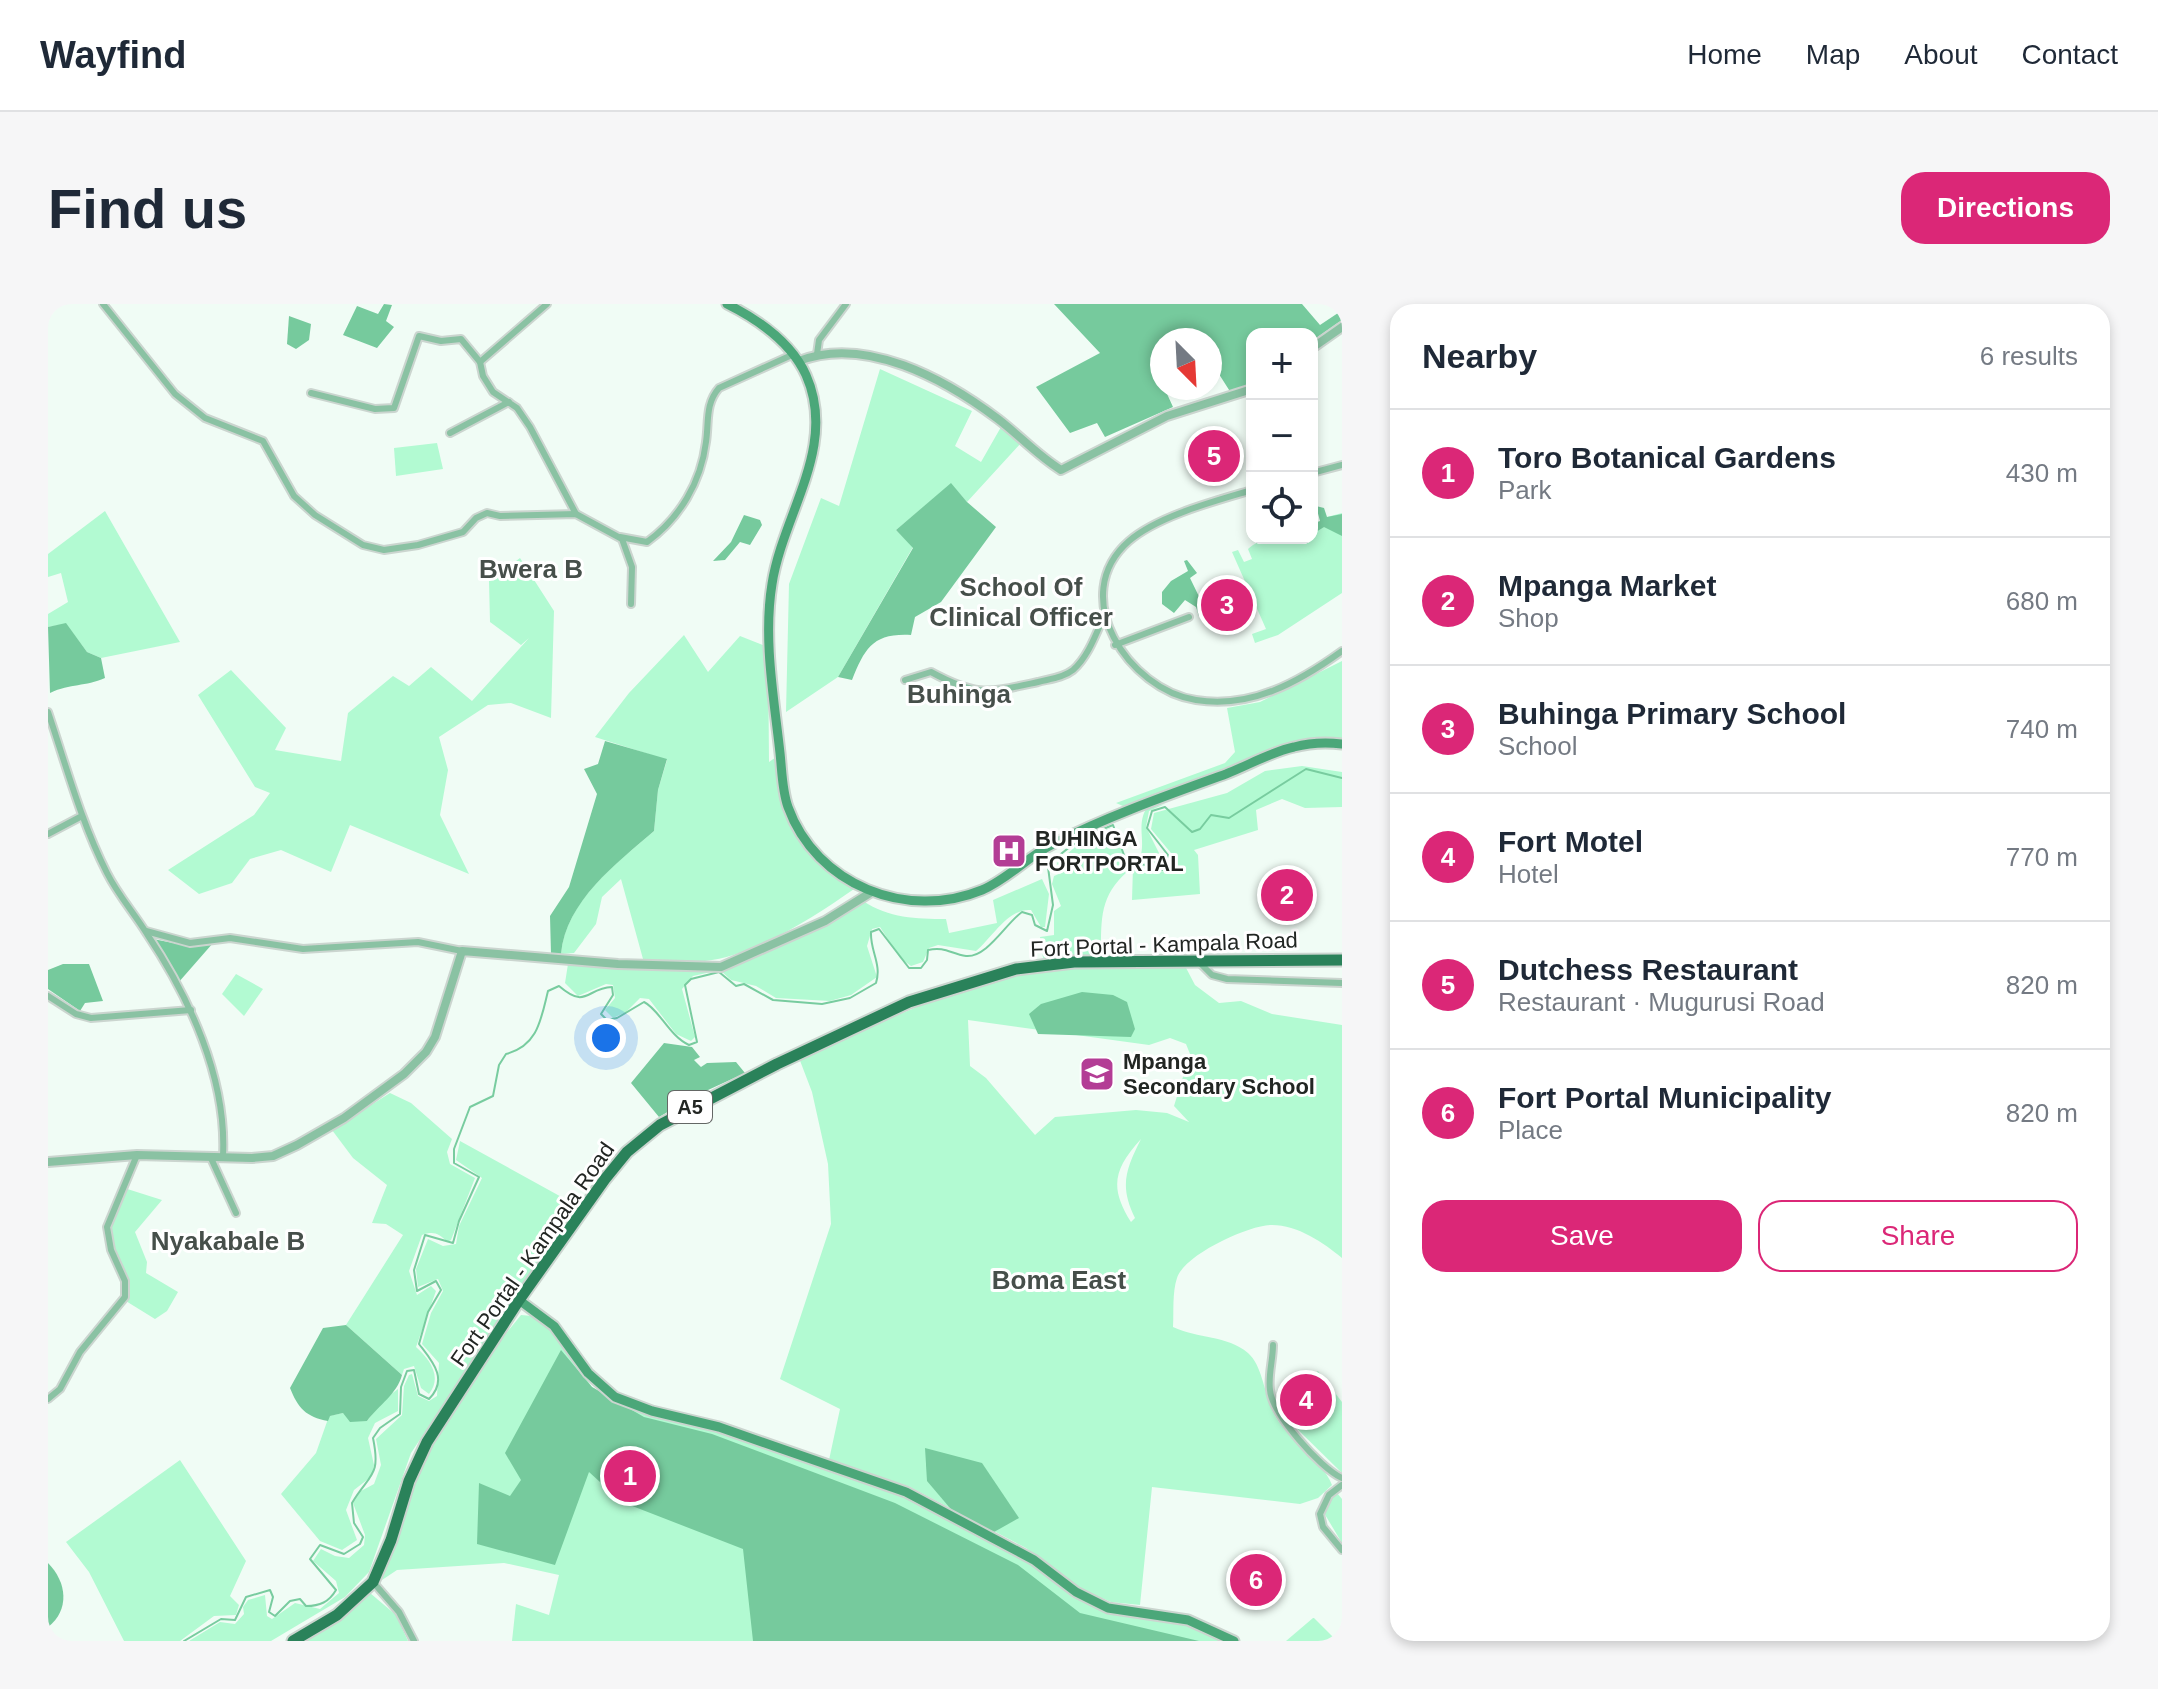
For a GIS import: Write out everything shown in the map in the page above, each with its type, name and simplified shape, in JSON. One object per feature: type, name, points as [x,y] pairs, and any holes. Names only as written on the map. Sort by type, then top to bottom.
[{"type":"highway","name":"Fort Portal - Kampala Road","points":[[293,1641],[337,1615],[373,1582],[384,1561],[417,1461],[519,1300],[627,1152],[660,1125],[695,1105],[909,1002],[1016,969],[1074,962],[1342,960]]},
{"type":"main road","points":[[727,304],[781,339],[798,361],[819,417],[816,443],[780,549],[770,606],[770,653],[788,807],[808,842],[837,873],[870,893],[895,899],[939,900],[970,894],[1007,877],[1051,845],[1153,801],[1291,747],[1342,744]]},
{"type":"main road","points":[[519,1300],[554,1326],[588,1373],[615,1397],[652,1411],[719,1427],[906,1492],[1034,1560],[1076,1592],[1101,1605],[1187,1620],[1234,1641]]},
{"type":"street","points":[[103,304],[175,394],[225,429],[259,438],[276,460],[294,496],[315,515],[363,545],[384,550],[418,545],[463,532],[476,518],[487,513],[500,516],[576,514],[620,537],[647,542],[677,514],[699,472],[707,441],[707,418],[712,396],[719,388],[817,354],[862,355],[891,360],[982,407],[1061,470],[1167,416],[1246,391]]},
{"type":"street","points":[[480,362],[547,304]]},
{"type":"street","points":[[817,354],[819,340],[846,304]]},
{"type":"street","points":[[1318,344],[1342,327]]},
{"type":"street","points":[[311,393],[375,409],[394,408],[419,336],[441,341],[461,339],[480,362],[483,376],[493,392],[509,402],[544,450],[576,514]]},
{"type":"street","points":[[450,433],[509,402]]},
{"type":"street","points":[[1316,472],[1342,465]]},
{"type":"street","points":[[905,680],[931,672],[956,687],[986,692],[1055,678],[1074,669],[1104,616],[1108,573],[1129,541],[1187,512],[1246,492]]},
{"type":"street","points":[[620,537],[632,567],[631,604]]},
{"type":"street","points":[[1104,616],[1115,645],[1156,684],[1178,695],[1209,701],[1263,696],[1342,651]]},
{"type":"street","points":[[1115,645],[1189,617]]},
{"type":"street","points":[[48,712],[82,816],[106,871],[146,931],[191,1010],[219,1093],[225,1126],[223,1156]]},
{"type":"street","points":[[48,834],[82,816]]},
{"type":"street","points":[[146,931],[190,943],[230,938],[303,949],[418,942],[462,951],[632,965],[721,967],[825,921],[870,893]]},
{"type":"street","points":[[48,1162],[137,1155],[273,1156],[297,1145],[344,1118],[404,1074],[426,1052],[435,1037],[462,951]]},
{"type":"street","points":[[1198,961],[1212,975],[1227,979],[1342,983]]},
{"type":"street","points":[[48,996],[84,1017],[191,1010]]},
{"type":"street","points":[[48,1399],[60,1389],[80,1352],[125,1297],[125,1281],[111,1250],[107,1227],[137,1155]]},
{"type":"street","points":[[210,1156],[236,1213]]},
{"type":"street","points":[[1273,1345],[1270,1392],[1278,1412],[1303,1443],[1342,1478]]},
{"type":"street","points":[[1342,1485],[1329,1495],[1320,1514],[1323,1527],[1342,1550]]},
{"type":"street","points":[[373,1582],[399,1612],[414,1641]]},
{"type":"green space","points":[[384,304],[392,305],[386,321],[394,327],[377,348],[343,335],[357,306],[378,314]]},
{"type":"green space","points":[[1054,304],[1302,304],[1320,325],[1338,313],[1342,320],[1318,337],[1318,328],[1246,328],[1246,387],[1231,393],[1222,379],[1222,328],[1150,328],[1150,400],[1170,400],[1173,407],[1105,437],[1097,423],[1070,433],[1036,387],[1100,353]]},
{"type":"green space","points":[[289,316],[311,324],[309,340],[296,349],[287,344]]},
{"type":"green space","points":[[880,369],[972,411],[955,446],[981,462],[1001,427],[1021,443],[967,502],[951,484],[896,530],[913,547],[838,677],[786,712],[789,584],[821,498],[839,506]]},
{"type":"green space","points":[[437,443],[443,469],[396,476],[394,448]]},
{"type":"green space","points":[[951,483],[996,527],[941,602],[915,617],[911,635],[879,640],[866,651],[852,680],[838,677],[913,548],[896,530]]},
{"type":"green space","points":[[1318,506],[1324,508],[1327,517],[1342,514],[1342,536],[1324,527],[1318,531]]},
{"type":"green space","points":[[105,511],[180,642],[101,658],[87,652],[66,624],[48,627],[48,614],[68,602],[61,573],[48,577],[48,554]]},
{"type":"green space","points":[[1342,513],[1342,593],[1278,635],[1255,643],[1252,634],[1266,629],[1232,552],[1238,550],[1244,562],[1252,559],[1248,549],[1255,544],[1318,544],[1318,526],[1328,522],[1327,517]]},
{"type":"green space","points":[[744,515],[760,520],[762,525],[750,545],[740,542],[725,560],[713,561],[731,542]]},
{"type":"green space","points":[[520,558],[554,611],[551,718],[511,703],[488,705],[439,737],[448,770],[440,815],[469,874],[350,825],[331,872],[281,850],[250,859],[232,883],[199,894],[168,870],[254,815],[270,793],[255,787],[198,695],[231,670],[286,728],[275,750],[341,761],[348,713],[393,676],[409,686],[431,667],[472,701],[529,638],[521,645],[490,622],[489,581]]},
{"type":"green space","points":[[1187,560],[1197,573],[1190,578],[1207,613],[1199,616],[1196,607],[1185,600],[1174,613],[1162,604],[1162,592],[1171,581],[1188,571],[1184,561]]},
{"type":"green space","points":[[66,623],[87,652],[101,658],[105,678],[50,693],[48,627]]},
{"type":"green space","points":[[684,635],[708,672],[740,636],[768,647],[769,762],[779,755],[789,817],[806,848],[818,862],[854,889],[802,923],[743,952],[724,958],[682,962],[643,959],[621,879],[602,897],[596,924],[574,953],[561,954],[572,917],[583,900],[609,870],[654,831],[658,790],[667,760],[595,737],[629,693]]},
{"type":"green space","points":[[1342,661],[1342,738],[1288,744],[1149,800],[1123,806],[1116,803],[1225,763],[1235,752],[1227,708],[1260,702]]},
{"type":"green space","points":[[605,741],[667,759],[658,790],[654,831],[595,885],[572,917],[561,954],[551,954],[550,916],[569,887],[597,794],[584,769],[598,764]]},
{"type":"green space","points":[[1302,766],[1342,772],[1342,807],[1305,808],[1282,799],[1256,810],[1258,830],[1194,850],[1198,855],[1200,894],[1132,900],[1133,867],[1108,896],[1102,916],[1101,955],[1043,958],[1040,937],[1054,935],[1054,911],[1061,906],[1052,884],[1054,876],[1061,873],[1057,863],[1084,839],[1110,828],[1131,865],[1150,872],[1165,871],[1170,866],[1171,853],[1151,829],[1154,813],[1227,793],[1265,771]]},
{"type":"green space","points":[[1165,804],[1149,811],[1146,827],[1165,865],[1160,868],[1154,862],[1139,861],[1142,822],[1146,809]]},
{"type":"green space","points":[[1042,879],[1049,894],[1045,927],[1041,927],[1031,910],[1023,911],[1008,919],[976,951],[938,945],[929,948],[923,962],[911,966],[900,958],[880,927],[872,929],[867,946],[877,977],[851,995],[830,1001],[776,998],[756,986],[731,980],[720,970],[693,976],[682,989],[695,1037],[691,1041],[676,1034],[649,999],[640,998],[626,1012],[613,1018],[605,1010],[615,998],[613,985],[606,984],[578,996],[565,983],[568,964],[702,968],[738,960],[863,901],[893,914],[946,919],[949,933],[997,923],[993,900]]},
{"type":"green space","points":[[153,939],[189,946],[213,943],[178,983]]},
{"type":"green space","points":[[63,964],[89,964],[103,1001],[85,1003],[80,1011],[48,989],[48,970]]},
{"type":"green space","points":[[1184,964],[1195,985],[1219,1003],[1241,1001],[1272,1014],[1342,1025],[1342,1258],[1318,1240],[1290,1227],[1270,1225],[1247,1230],[1203,1251],[1182,1269],[1174,1290],[1173,1327],[1231,1343],[1248,1353],[1257,1366],[1277,1419],[1321,1467],[1332,1485],[1318,1498],[1300,1504],[1152,1487],[1140,1605],[1111,1602],[1083,1590],[1026,1548],[908,1486],[829,1460],[840,1409],[780,1379],[831,1224],[828,1164],[812,1092],[799,1058],[922,1005],[991,981],[1073,969]],"holes":[[[968,1020],[1149,1045],[1170,1038],[1186,1044],[1190,1054],[1174,1106],[1189,1122],[1167,1113],[1136,1110],[1055,1117],[1035,1135],[986,1078],[970,1066]],[[1141,1139],[1126,1178],[1127,1196],[1135,1218],[1131,1222],[1119,1198],[1118,1179],[1125,1160]]]},
{"type":"green space","points":[[236,974],[263,989],[244,1016],[222,994]]},
{"type":"green space","points":[[1082,992],[1113,995],[1127,1002],[1135,1029],[1131,1037],[1038,1034],[1029,1014],[1041,1004]]},
{"type":"green space","points":[[664,1043],[692,1047],[700,1057],[694,1060],[701,1067],[707,1063],[736,1062],[745,1073],[659,1117],[631,1083]]},
{"type":"green space","points":[[390,1093],[411,1103],[452,1139],[447,1152],[450,1164],[475,1178],[451,1240],[447,1242],[433,1233],[422,1235],[409,1271],[417,1295],[431,1286],[436,1291],[416,1347],[433,1368],[435,1381],[429,1394],[421,1388],[414,1366],[404,1369],[402,1375],[346,1325],[403,1235],[386,1224],[372,1223],[387,1185],[353,1158],[332,1130]]},
{"type":"green space","points":[[460,1141],[576,1205],[411,1453],[369,1572],[345,1597],[271,1641],[189,1641],[220,1622],[235,1624],[244,1614],[243,1607],[248,1600],[265,1595],[267,1616],[272,1619],[295,1603],[320,1609],[339,1593],[336,1581],[313,1561],[321,1549],[349,1558],[364,1545],[365,1535],[353,1503],[361,1491],[374,1484],[381,1465],[376,1439],[402,1415],[404,1386],[409,1375],[412,1374],[418,1396],[429,1401],[437,1396],[439,1363],[422,1344],[431,1313],[443,1291],[438,1279],[418,1287],[416,1269],[428,1239],[443,1246],[456,1244],[459,1226],[482,1178],[456,1160]]},
{"type":"green space","points":[[121,1187],[162,1200],[135,1232],[147,1262],[146,1273],[178,1292],[167,1311],[155,1319],[121,1298],[127,1281],[108,1244],[107,1226]]},
{"type":"green space","points":[[521,1315],[532,1316],[551,1330],[592,1387],[614,1400],[652,1416],[716,1431],[903,1496],[1031,1563],[1072,1597],[1110,1613],[1187,1620],[1234,1641],[512,1641],[516,1604],[549,1615],[559,1575],[504,1563],[397,1570],[382,1580],[424,1453],[476,1370]]},
{"type":"green space","points":[[346,1325],[402,1375],[392,1394],[367,1421],[350,1422],[343,1413],[330,1416],[328,1421],[314,1417],[300,1406],[290,1388],[323,1328]]},
{"type":"green space","points":[[561,1350],[592,1387],[644,1417],[712,1434],[895,1503],[1018,1565],[1080,1613],[1199,1641],[753,1641],[743,1549],[622,1502],[589,1472],[555,1565],[477,1544],[479,1483],[510,1496],[521,1480],[505,1453]]},
{"type":"green space","points":[[1318,1371],[1342,1402],[1342,1473],[1285,1417],[1277,1399]]},
{"type":"green space","points":[[398,1389],[398,1411],[375,1423],[368,1438],[374,1465],[372,1476],[354,1490],[346,1510],[357,1540],[342,1550],[320,1541],[281,1494],[316,1453],[329,1416],[343,1413],[367,1421],[382,1401]]},
{"type":"green space","points":[[925,1448],[982,1463],[1019,1518],[994,1532],[955,1514],[927,1481]]},
{"type":"green space","points":[[180,1460],[246,1561],[230,1596],[239,1605],[236,1615],[214,1616],[180,1641],[124,1641],[89,1572],[66,1542]]},
{"type":"green space","points":[[1337,1493],[1342,1499],[1342,1543],[1324,1513],[1329,1499]]},
{"type":"green space","points":[[48,1563],[62,1587],[63,1604],[48,1627]]},
{"type":"green space","points":[[370,1593],[396,1615],[408,1641],[298,1641]]},
{"type":"green space","points":[[1313,1618],[1337,1641],[1286,1641]]},
{"type":"waterway","points":[[184,1641],[221,1619],[235,1620],[246,1597],[270,1590],[273,1597],[269,1612],[275,1616],[290,1601],[300,1599],[306,1606],[316,1605],[327,1600],[336,1590],[310,1559],[320,1545],[344,1554],[360,1544],[363,1537],[354,1523],[352,1503],[375,1468],[373,1438],[380,1428],[400,1414],[401,1387],[407,1371],[414,1370],[419,1394],[429,1399],[438,1384],[436,1370],[419,1344],[428,1312],[441,1290],[436,1281],[417,1291],[414,1270],[425,1235],[453,1243],[459,1221],[479,1177],[454,1163],[454,1149],[470,1107],[493,1096],[499,1065],[506,1054],[532,1038],[548,991],[559,986],[581,997],[612,987],[613,995],[601,1014],[607,1020],[617,1018],[644,1002],[689,1045],[697,1042],[685,985],[691,979],[719,972],[736,986],[744,984],[773,1000],[822,1004],[850,998],[876,983],[878,970],[871,932],[879,929],[909,968],[921,968],[927,960],[928,950],[974,955],[989,946],[1022,912],[1032,915],[1035,925],[1047,931],[1053,905],[1048,867],[1070,847],[1094,833],[1113,825],[1124,855],[1131,861],[1163,870],[1168,855],[1147,828],[1152,811],[1165,807],[1192,832],[1200,829],[1211,815],[1229,818],[1306,769],[1342,778]]},
{"type":"place","name":"Dutchess Restaurant","points":[[1214,456]]},
{"type":"place","name":"Buhinga Primary School","points":[[1227,605]]},
{"type":"place","name":"BUHINGA FORTPORTAL","points":[[1009,851]]},
{"type":"place","name":"Mpanga Market","points":[[1287,895]]},
{"type":"place","name":"Mpanga Secondary School","points":[[1097,1074]]},
{"type":"place","name":"Fort Motel","points":[[1306,1400]]},
{"type":"place","name":"Toro Botanical Gardens","points":[[630,1476]]},
{"type":"place","name":"Fort Portal Municipality","points":[[1256,1580]]},
{"type":"district","name":"Bwera B","points":[[531,569]]},
{"type":"district","name":"School Of Clinical Officer","points":[[1021,602]]},
{"type":"district","name":"Buhinga","points":[[959,694]]},
{"type":"district","name":"Nyakabale B","points":[[228,1241]]},
{"type":"district","name":"Boma East","points":[[1059,1280]]}]
